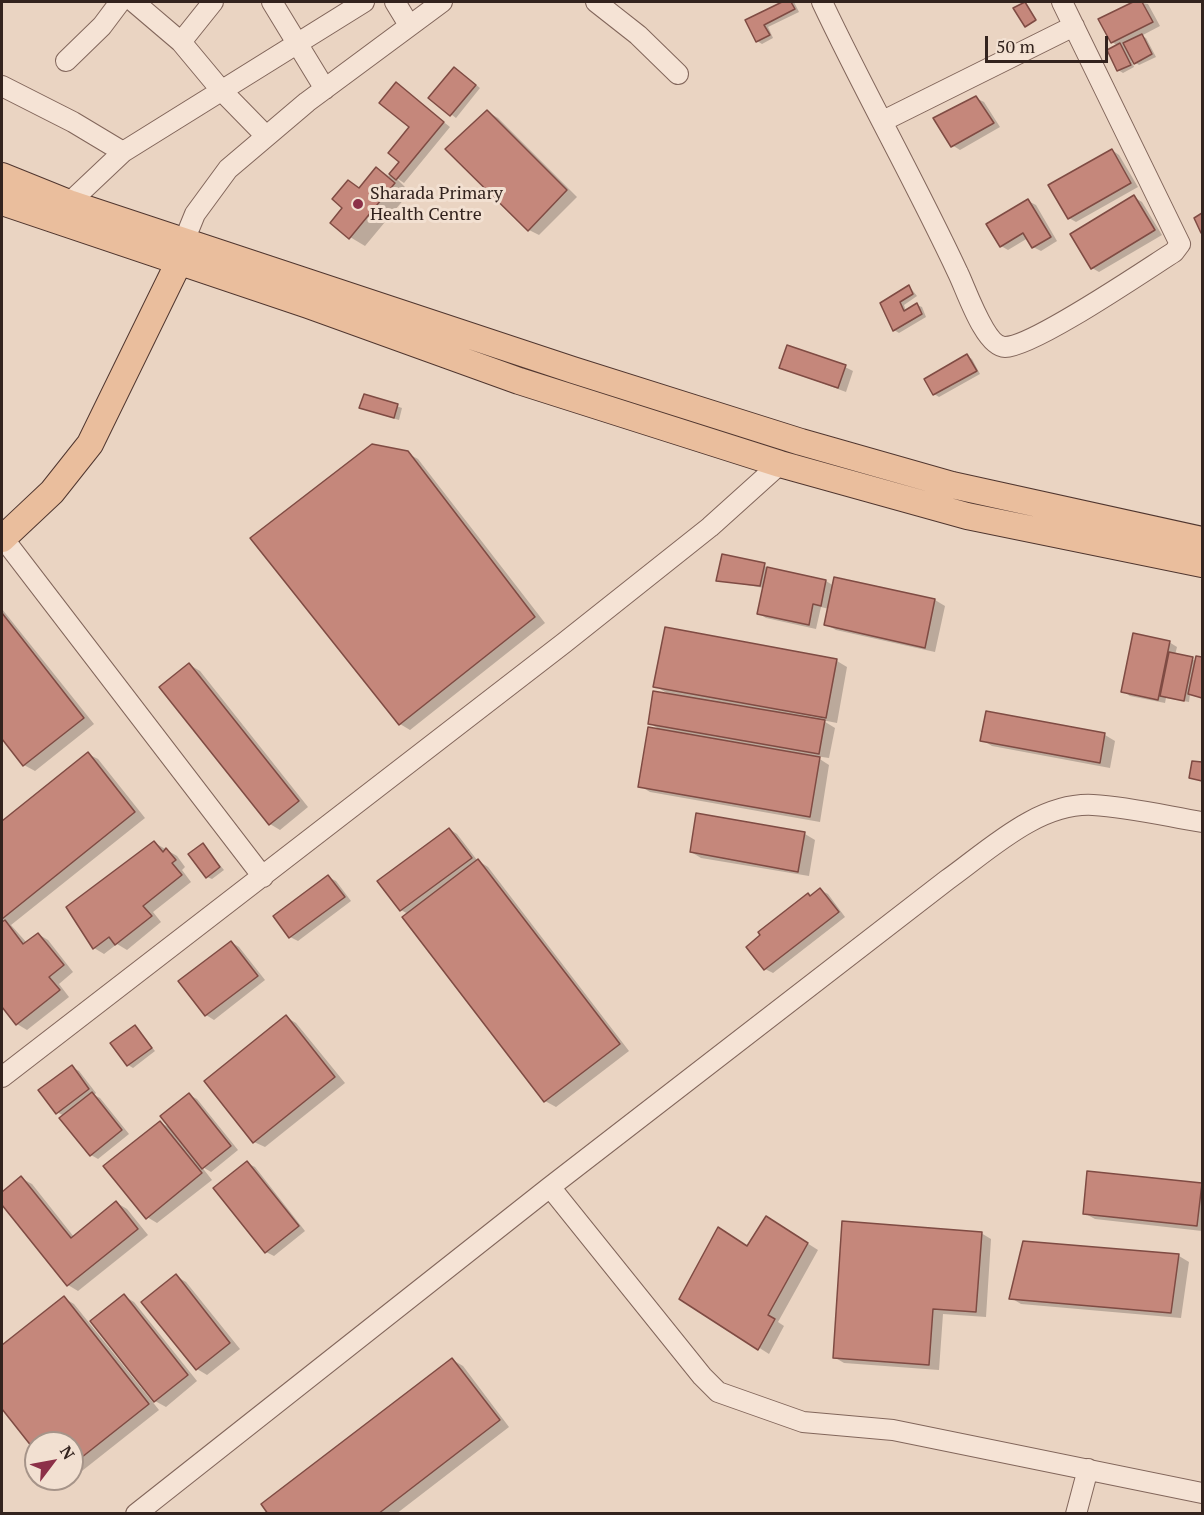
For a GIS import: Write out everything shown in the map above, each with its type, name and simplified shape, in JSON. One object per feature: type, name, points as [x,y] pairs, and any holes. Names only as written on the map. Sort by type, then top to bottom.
[{"type":"main road","points":[[2,176],[182,251],[519,381],[780,464],[967,516],[1203,564]]},
{"type":"main road","points":[[2,202],[182,251],[801,442],[994,495],[1203,540]]},
{"type":"main road","points":[[2,539],[52,492],[90,444],[182,251]]},
{"type":"street","points":[[66,61],[102,26],[120,2]]},
{"type":"street","points":[[134,2],[181,42],[221,90],[266,136]]},
{"type":"street","points":[[181,42],[213,2]]},
{"type":"street","points":[[272,2],[325,88]]},
{"type":"street","points":[[69,203],[123,152],[364,2]]},
{"type":"street","points":[[395,2],[409,26]]},
{"type":"street","points":[[182,251],[195,214],[221,176],[325,88],[442,2]]},
{"type":"street","points":[[596,2],[638,35],[678,74]]},
{"type":"street","points":[[822,2],[989,338],[1004,347],[1027,341],[1174,252],[1180,244],[1062,2]]},
{"type":"street","points":[[883,121],[1074,26]]},
{"type":"street","points":[[2,86],[73,122],[123,152]]},
{"type":"street","points":[[2,1077],[263,877],[701,535],[780,464]]},
{"type":"street","points":[[2,539],[263,877]]},
{"type":"street","points":[[136,1514],[550,1186],[947,880],[1046,814],[1092,805],[1203,822]]},
{"type":"street","points":[[550,1186],[702,1376],[718,1392],[803,1422],[893,1430],[1203,1493]]},
{"type":"street","points":[[1076,1514],[1088,1469]]},
{"type":"building","points":[[782,2],[791,2],[795,9],[764,25],[770,35],[756,42],[745,20]]},
{"type":"building","points":[[1025,2],[1036,20],[1025,27],[1013,8]]},
{"type":"building","points":[[1133,2],[1142,2],[1153,22],[1111,43],[1098,19]]},
{"type":"building","points":[[1142,34],[1152,54],[1134,64],[1123,43]]},
{"type":"building","points":[[1120,43],[1131,65],[1117,71],[1107,50]]},
{"type":"building","points":[[454,67],[476,85],[450,116],[428,98]]},
{"type":"building","points":[[396,82],[444,122],[396,180],[389,174],[399,162],[388,153],[409,127],[379,103]]},
{"type":"building","points":[[976,96],[994,123],[951,147],[933,118]]},
{"type":"building","points":[[487,110],[567,190],[528,231],[445,149]]},
{"type":"building","points":[[1112,149],[1131,183],[1068,219],[1048,185]]},
{"type":"building","name":"Sharada Primary Health Centre","points":[[376,167],[395,183],[349,239],[330,223],[342,208],[332,199],[348,180],[359,188]]},
{"type":"building","points":[[1134,195],[1155,230],[1091,269],[1070,234]]},
{"type":"building","points":[[1028,199],[1051,237],[1032,248],[1023,233],[1000,247],[986,224]]},
{"type":"building","points":[[1202,213],[1202,232],[1201,233],[1194,218]]},
{"type":"building","points":[[909,285],[913,294],[900,302],[904,311],[917,303],[922,314],[893,331],[880,303]]},
{"type":"building","points":[[787,345],[846,365],[838,388],[779,368]]},
{"type":"building","points":[[967,354],[977,371],[933,395],[924,379]]},
{"type":"building","points":[[364,394],[398,404],[394,418],[359,408]]},
{"type":"building","points":[[372,444],[408,451],[535,617],[399,725],[250,538]]},
{"type":"building","points":[[722,554],[765,563],[760,586],[716,581]]},
{"type":"building","points":[[767,567],[826,580],[821,606],[813,604],[809,625],[757,614]]},
{"type":"building","points":[[834,577],[935,599],[925,648],[824,625]]},
{"type":"building","points":[[2,613],[84,718],[23,766],[2,739]]},
{"type":"building","points":[[665,627],[837,659],[826,718],[653,687]]},
{"type":"building","points":[[1133,633],[1170,641],[1158,700],[1121,692]]},
{"type":"building","points":[[1169,652],[1193,657],[1184,701],[1160,696]]},
{"type":"building","points":[[1196,656],[1202,657],[1202,698],[1188,694]]},
{"type":"building","points":[[189,663],[299,801],[269,825],[159,687]]},
{"type":"building","points":[[653,691],[825,720],[819,754],[648,724]]},
{"type":"building","points":[[986,711],[1105,733],[1100,763],[980,741]]},
{"type":"building","points":[[648,727],[820,757],[810,817],[638,787]]},
{"type":"building","points":[[88,752],[135,812],[2,919],[2,821]]},
{"type":"building","points":[[1192,761],[1202,762],[1202,781],[1189,778]]},
{"type":"building","points":[[696,813],[805,832],[798,872],[690,852]]},
{"type":"building","points":[[449,828],[472,858],[400,911],[377,881]]},
{"type":"building","points":[[154,841],[163,852],[166,848],[176,860],[172,863],[182,875],[143,906],[152,916],[115,945],[109,937],[93,949],[66,907]]},
{"type":"building","points":[[203,843],[220,867],[206,878],[188,854]]},
{"type":"building","points":[[478,859],[620,1044],[544,1102],[402,917]]},
{"type":"building","points":[[328,875],[345,897],[289,938],[273,916]]},
{"type":"building","points":[[820,888],[839,912],[764,970],[746,947],[760,935],[758,932],[808,893],[810,896]]},
{"type":"building","points":[[5,920],[23,944],[38,933],[64,965],[49,977],[60,990],[16,1025],[2,1007],[2,922]]},
{"type":"building","points":[[231,941],[258,976],[205,1016],[178,981]]},
{"type":"building","points":[[286,1015],[335,1077],[253,1143],[204,1081]]},
{"type":"building","points":[[135,1025],[152,1048],[127,1066],[110,1043]]},
{"type":"building","points":[[72,1065],[89,1089],[56,1114],[38,1090]]},
{"type":"building","points":[[92,1092],[122,1130],[90,1156],[59,1118]]},
{"type":"building","points":[[189,1093],[231,1146],[202,1169],[160,1116]]},
{"type":"building","points":[[160,1121],[202,1173],[146,1219],[103,1166]]},
{"type":"building","points":[[247,1161],[299,1226],[265,1253],[213,1188]]},
{"type":"building","points":[[1087,1171],[1202,1183],[1197,1226],[1083,1214]]},
{"type":"building","points":[[21,1176],[71,1238],[116,1201],[138,1229],[67,1286],[2,1205],[2,1192]]},
{"type":"building","points":[[766,1216],[808,1243],[768,1315],[775,1319],[758,1350],[679,1299],[718,1227],[747,1246]]},
{"type":"building","points":[[842,1221],[982,1232],[976,1312],[933,1309],[929,1365],[833,1358]]},
{"type":"building","points":[[1023,1241],[1179,1254],[1171,1313],[1009,1299]]},
{"type":"building","points":[[176,1274],[230,1343],[196,1370],[141,1302]]},
{"type":"building","points":[[124,1294],[188,1375],[154,1402],[90,1321]]},
{"type":"building","points":[[64,1296],[149,1404],[84,1455],[84,1431],[24,1431],[24,1437],[2,1409],[2,1345]]},
{"type":"building","points":[[452,1358],[500,1420],[378,1514],[268,1514],[261,1504]]},
{"type":"place","name":"Sharada Primary Health Centre","points":[[358,204]]}]
